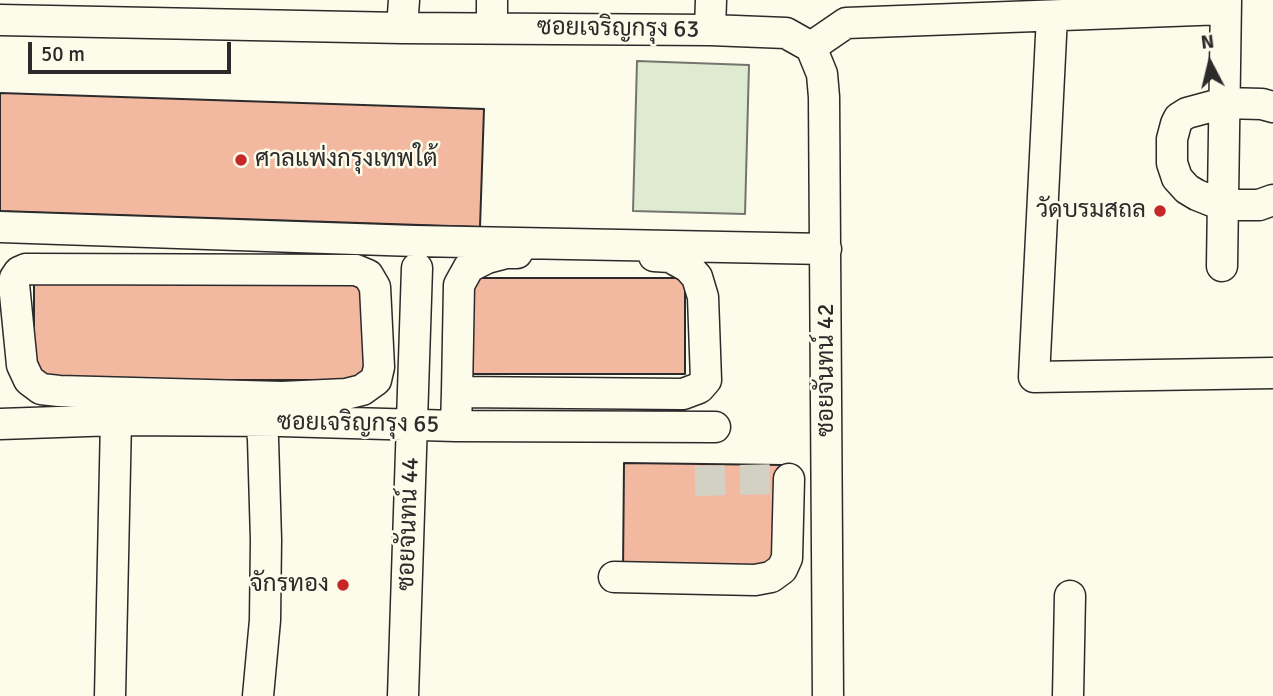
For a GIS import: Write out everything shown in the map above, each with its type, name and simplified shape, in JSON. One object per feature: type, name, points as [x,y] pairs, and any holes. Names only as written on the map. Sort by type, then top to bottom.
[{"type":"street","points":[[710,30],[711,0]]},
{"type":"street","points":[[811,47],[862,11],[1052,16],[1225,4],[1222,266]]},
{"type":"street","name":"ซอยเจริญกรุง 63","points":[[0,20],[492,14],[786,33],[811,47]]},
{"type":"street","points":[[1052,16],[1034,377],[1273,373]]},
{"type":"street","name":"ซอยจันทน์ 42","points":[[811,47],[821,74],[824,97],[828,696]]},
{"type":"street","points":[[1273,107],[1224,103],[1187,113],[1179,118],[1172,139],[1172,163],[1177,178],[1186,189],[1223,205],[1259,205],[1273,200]]},
{"type":"street","points":[[0,227],[415,241],[826,249]]},
{"type":"street","points":[[456,426],[459,285],[469,267],[506,253],[670,257],[688,267],[697,277],[703,297],[706,380],[699,388],[683,394],[457,392]]},
{"type":"street","name":"ซอยจันทน์ 44","points":[[403,696],[417,268]]},
{"type":"street","points":[[26,269],[356,270],[368,275],[375,287],[376,296],[379,366],[376,380],[362,390],[275,413],[41,389],[29,380],[22,365],[15,278],[26,269]]},
{"type":"street","points":[[258,696],[265,620],[267,540],[263,439],[275,413]]},
{"type":"street","name":"ซอยเจริญกรุง 65","points":[[0,424],[275,413],[456,426],[715,427]]},
{"type":"street","points":[[110,696],[116,421]]},
{"type":"street","points":[[614,577],[755,580],[771,577],[782,569],[787,558],[786,479],[828,479]]},
{"type":"street","points":[[1068,696],[1070,596]]},
{"type":"green space","points":[[637,61],[749,65],[745,214],[633,211]]},
{"type":"building","name":"ศาลแพ่งกรุงเทพใต้","points":[[0,93],[484,109],[480,227],[0,211]]},
{"type":"building","points":[[34,275],[365,275],[364,380],[34,380]]},
{"type":"building","points":[[469,278],[685,278],[685,374],[469,374]]},
{"type":"building","points":[[624,463],[783,465],[782,572],[623,571]]},
{"type":"tunnel","points":[[695,481],[783,479]]},
{"type":"place","name":"ศาลแพ่งกรุงเทพใต้","points":[[241,160]]},
{"type":"place","name":"วัดบรมสถล","points":[[1160,211]]},
{"type":"place","name":"จักรทอง","points":[[343,585]]}]
